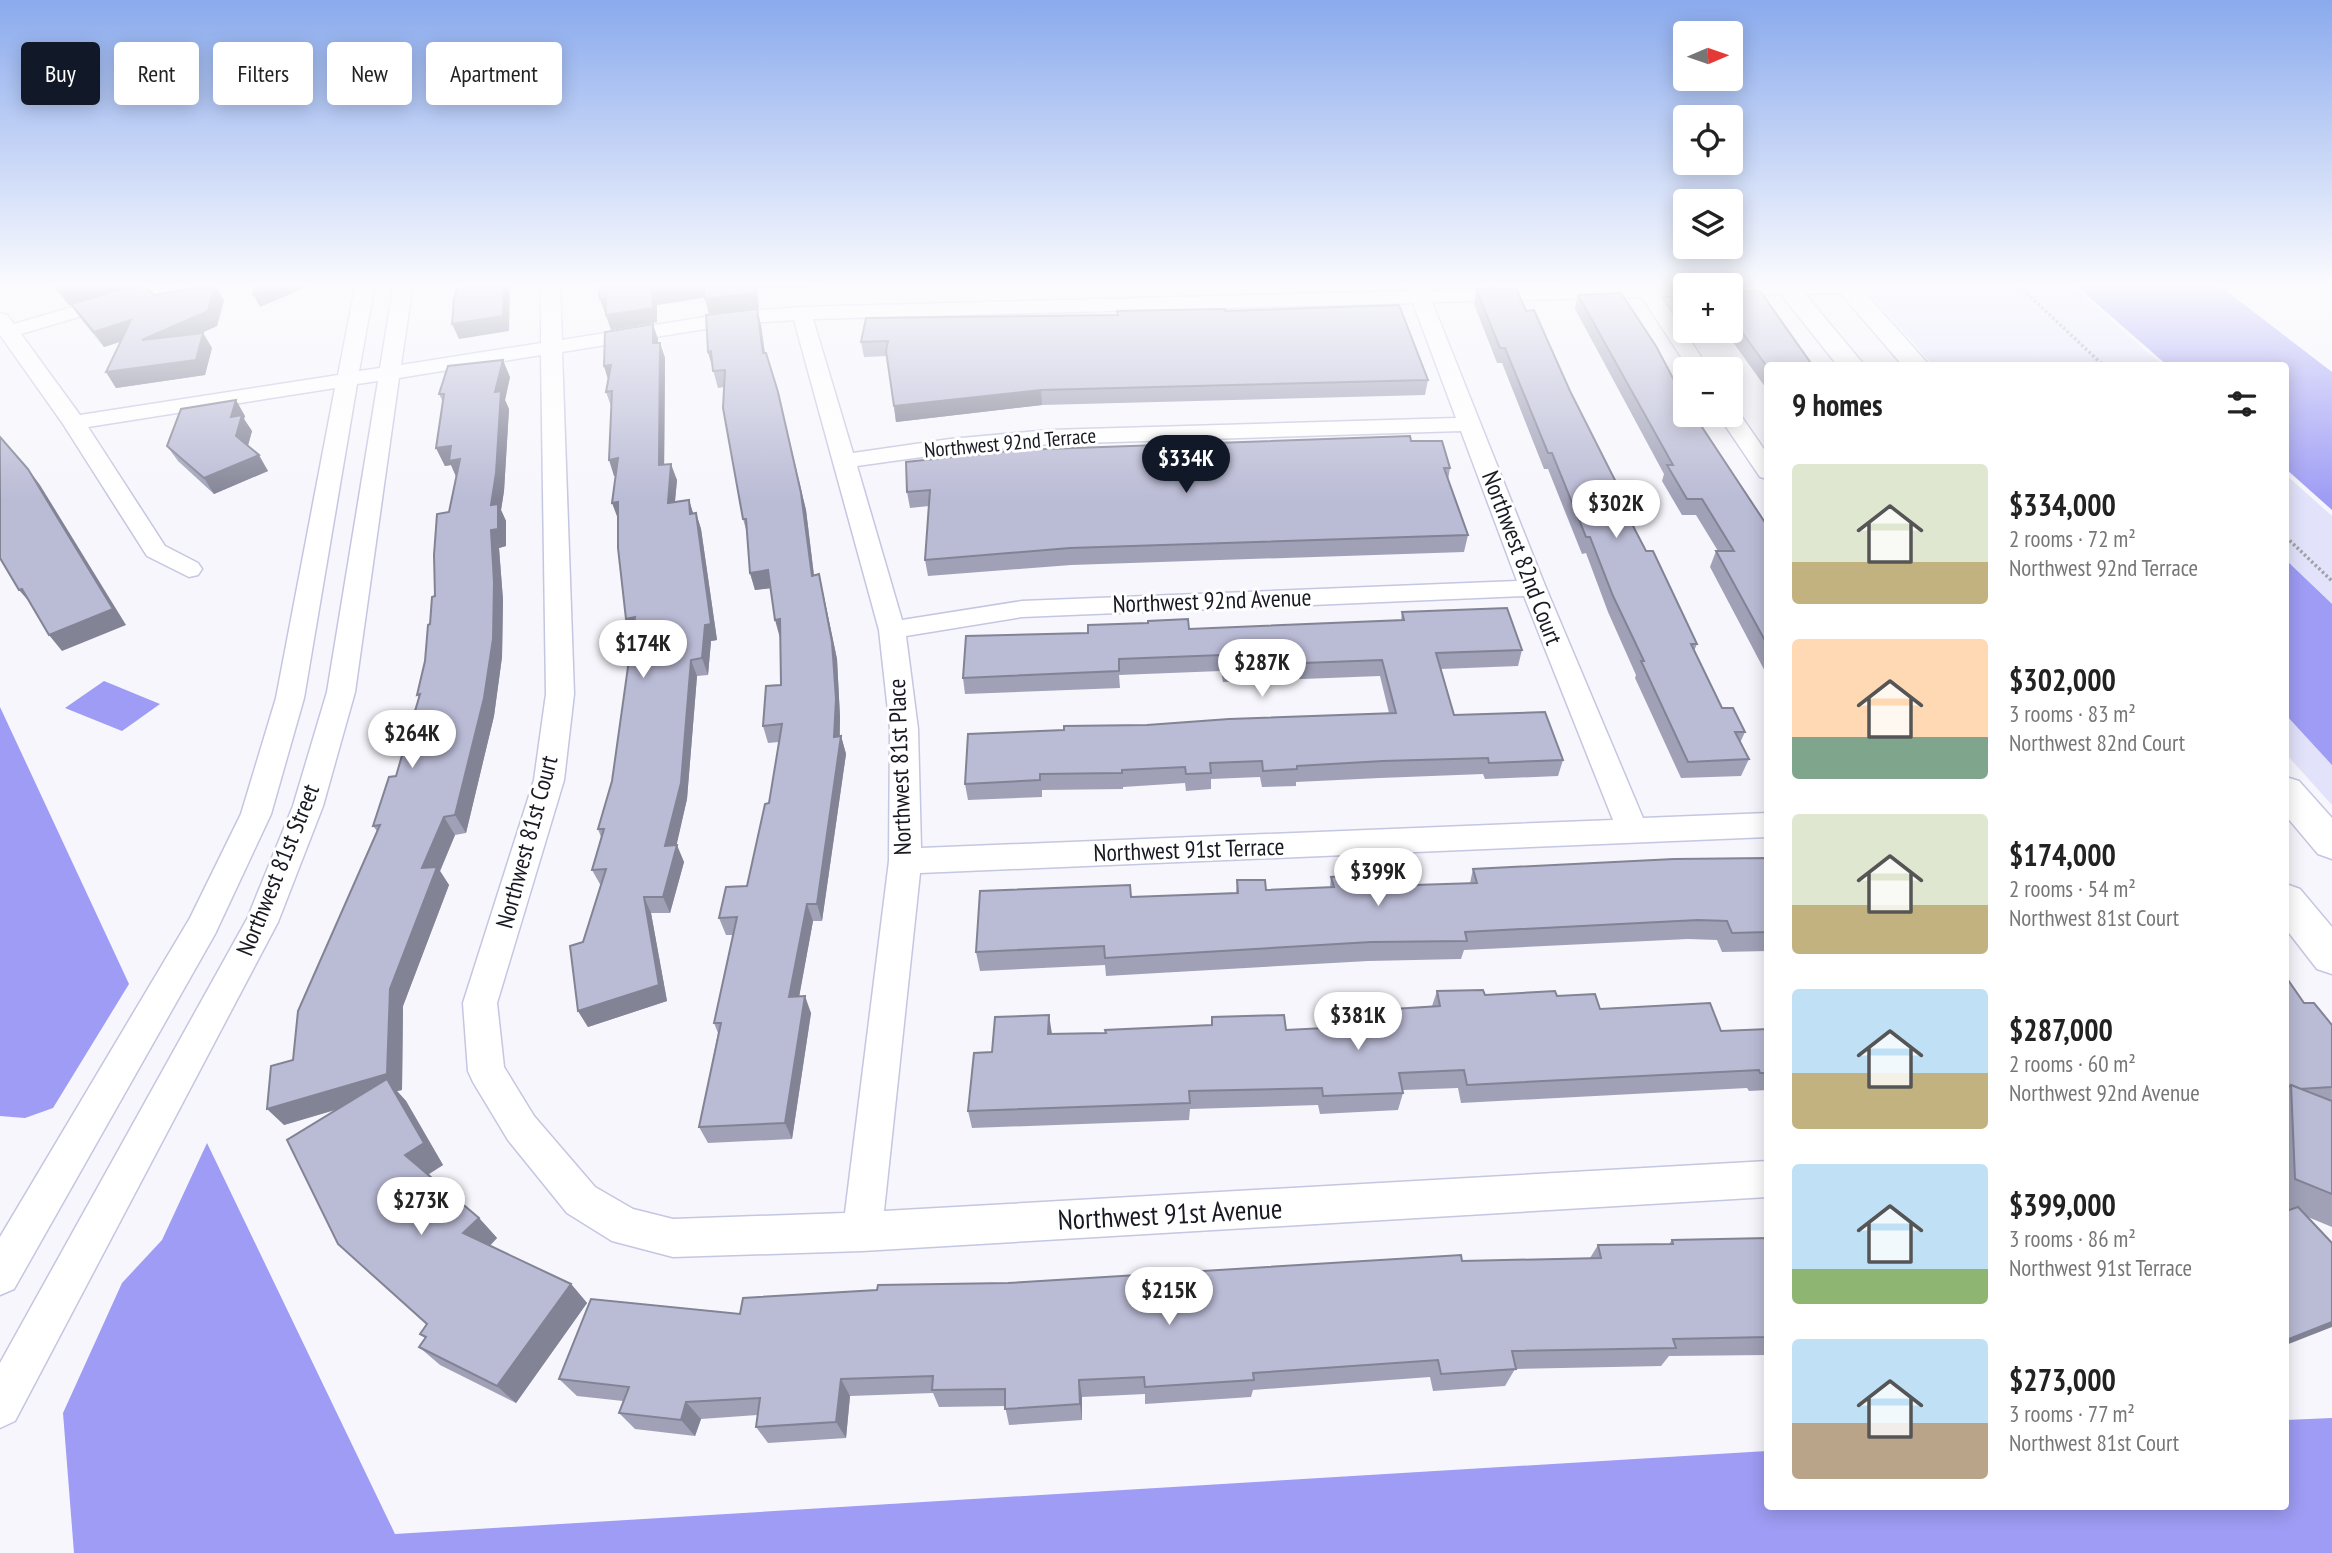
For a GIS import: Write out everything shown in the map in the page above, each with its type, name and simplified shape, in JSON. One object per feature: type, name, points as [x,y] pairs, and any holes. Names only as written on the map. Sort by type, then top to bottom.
[{"type":"main road","points":[[2289,799],[2332,844]]},
{"type":"main road","points":[[2289,904],[2332,957]]},
{"type":"street","points":[[26,355],[74,423],[156,551],[189,569]]},
{"type":"street","name":"Northwest 81st Street","points":[[0,1275],[203,925],[256,814],[290,698],[351,355]]},
{"type":"street","name":"Northwest 81st Street","points":[[0,1406],[262,922],[309,806],[341,692],[392,355]]},
{"type":"street","points":[[74,423],[489,355]]},
{"type":"street","name":"Northwest 81st Court","points":[[553,355],[561,694],[549,780],[480,1003],[486,1071],[521,1128],[581,1200]]},
{"type":"street","name":"Northwest 81st Place","points":[[814,355],[892,630],[904,729],[905,861],[862,1232]]},
{"type":"street","name":"Northwest 82nd Court","points":[[1443,355],[1533,588],[1633,832]]},
{"type":"street","name":"Northwest 92nd Terrace","points":[[843,461],[950,446],[1050,437],[1471,424]]},
{"type":"street","points":[[1738,427],[1764,466]]},
{"type":"street","name":"Northwest 92nd Avenue","points":[[892,630],[1022,609],[1533,588]]},
{"type":"street","name":"Northwest 91st Terrace","points":[[905,861],[1764,825]]},
{"type":"street","name":"Northwest 91st Avenue","points":[[581,1200],[626,1227],[673,1238],[862,1232],[1764,1179]]},
{"type":"path","points":[[2289,540],[2332,580]]},
{"type":"shaded area","points":[[1925,355],[2151,355],[2158,362],[1930,362]]},
{"type":"shaded area","points":[[2156,355],[2310,355],[2332,372],[2332,510],[2289,472],[2289,362],[2163,362]]},
{"type":"shaded area","points":[[2289,478],[2332,516],[2332,805],[2289,757]]},
{"type":"shaded area","points":[[2289,563],[2332,604],[2332,765],[2289,718]]},
{"type":"shaded area","points":[[104,681],[160,704],[122,731],[65,708]]},
{"type":"shaded area","points":[[0,707],[129,984],[53,1108],[25,1118],[0,1116]]},
{"type":"shaded area","points":[[207,1143],[395,1534],[1764,1451],[1764,1510],[2289,1510],[2289,1420],[2332,1418],[2332,1553],[74,1553],[63,1413],[122,1283],[162,1240]]},
{"type":"building","points":[[114,355],[197,355],[196,360],[106,372]]},
{"type":"building","points":[[604,355],[660,355],[659,465],[671,464],[668,503],[689,500],[690,514],[696,513],[711,624],[705,625],[702,658],[691,660],[681,783],[665,846],[677,845],[663,897],[644,897],[659,985],[578,1011],[570,946],[583,942],[606,869],[592,870],[604,829],[598,829],[612,781],[635,617],[626,619],[618,548],[618,502],[612,503],[618,458],[609,460],[612,391],[606,392],[611,365],[604,366]]},
{"type":"building","points":[[711,355],[767,355],[801,493],[812,576],[819,574],[832,642],[836,699],[834,737],[841,736],[817,904],[807,904],[789,997],[805,996],[785,1123],[699,1127],[721,1023],[714,1023],[737,917],[719,918],[726,887],[747,886],[765,804],[769,803],[782,724],[763,726],[766,686],[781,685],[780,619],[775,620],[768,570],[750,573],[746,519],[743,519],[723,408],[725,370],[713,371]]},
{"type":"building","points":[[887,355],[1419,355],[1428,380],[1041,390],[894,406]]},
{"type":"building","points":[[1508,355],[1554,355],[1624,498],[1619,499],[1646,551],[1653,551],[1697,644],[1691,644],[1722,708],[1733,708],[1745,732],[1735,732],[1749,759],[1688,762],[1641,661],[1644,661],[1613,596],[1590,537],[1586,537],[1552,453],[1548,453]]},
{"type":"building","points":[[1612,355],[1661,355],[1673,378],[1673,427],[1702,427],[1764,521],[1764,639],[1716,551],[1734,551],[1702,499],[1687,499],[1667,465],[1673,465]]},
{"type":"building","points":[[1759,355],[1806,355],[1810,362],[1764,362]]},
{"type":"building","points":[[503,360],[495,392],[501,391],[496,473],[491,505],[498,504],[498,529],[491,530],[493,639],[484,698],[455,815],[444,817],[422,868],[437,867],[390,989],[387,1074],[267,1109],[271,1066],[293,1060],[298,1011],[380,825],[373,826],[389,777],[396,776],[420,694],[417,695],[425,661],[432,597],[435,596],[437,514],[449,512],[460,459],[449,461],[451,446],[436,448],[444,394],[439,394],[448,366]]},
{"type":"building","points":[[236,400],[231,417],[242,415],[236,436],[259,455],[204,478],[167,446],[181,409]]},
{"type":"building","points":[[1410,436],[1411,441],[1442,441],[1450,468],[1444,468],[1468,535],[1070,548],[925,560],[930,490],[907,492],[906,462],[1018,450]]},
{"type":"building","points":[[0,437],[28,469],[113,609],[49,635],[22,589],[19,590],[0,558]]},
{"type":"building","points":[[1507,608],[1522,650],[1436,653],[1454,715],[1545,712],[1563,760],[1489,763],[1488,758],[1383,761],[1297,766],[1297,769],[1263,771],[1262,761],[1210,763],[1211,773],[1186,774],[1185,767],[1122,770],[1122,773],[1040,774],[1040,780],[965,784],[968,734],[1064,730],[1064,726],[1147,725],[1396,713],[1382,660],[1223,666],[1222,655],[1119,659],[1119,671],[963,678],[966,636],[1088,633],[1088,625],[1188,619],[1189,629],[1404,620],[1402,612]]},
{"type":"building","points":[[1764,858],[1764,932],[1732,933],[1727,921],[1698,920],[1465,932],[1467,941],[1371,942],[1105,958],[1104,946],[976,952],[980,891],[1130,885],[1131,897],[1238,893],[1237,880],[1265,880],[1266,890],[1334,887],[1331,877],[1374,874],[1412,874],[1414,885],[1477,883],[1473,869],[1674,859]]},
{"type":"building","points":[[2289,981],[2304,1003],[2314,1003],[2332,1025],[2332,1087],[2299,1089],[2289,1087]]},
{"type":"building","points":[[1483,990],[1485,995],[1555,991],[1557,996],[1595,994],[1600,1009],[1710,1003],[1721,1031],[1764,1029],[1764,1073],[1759,1070],[1467,1085],[1464,1070],[1399,1073],[1403,1093],[1323,1096],[1322,1088],[1189,1091],[1190,1103],[968,1111],[974,1053],[992,1052],[995,1017],[1049,1015],[1048,1034],[1106,1033],[1105,1030],[1212,1025],[1212,1017],[1284,1015],[1286,1030],[1364,1026],[1362,1011],[1440,1006],[1437,991]]},
{"type":"building","points":[[387,1079],[424,1143],[405,1155],[479,1218],[463,1233],[571,1284],[497,1386],[419,1347],[426,1337],[420,1334],[427,1324],[338,1244],[287,1140]]},
{"type":"building","points":[[2291,1085],[2332,1101],[2332,1194],[2295,1179]]},
{"type":"building","points":[[2298,1207],[2332,1243],[2332,1322],[2289,1339],[2289,1210]]},
{"type":"building","points":[[1764,1238],[1764,1337],[1673,1339],[1676,1348],[1512,1351],[1516,1369],[1441,1374],[1438,1360],[1253,1373],[1254,1380],[1145,1387],[1144,1377],[1079,1380],[1080,1404],[1005,1409],[1005,1389],[932,1390],[933,1376],[841,1379],[836,1422],[756,1427],[760,1398],[686,1402],[681,1420],[619,1413],[629,1387],[559,1379],[591,1299],[740,1314],[743,1298],[877,1290],[878,1285],[1008,1283],[1461,1255],[1462,1261],[1601,1258],[1598,1245],[1673,1244],[1672,1240]]}]
